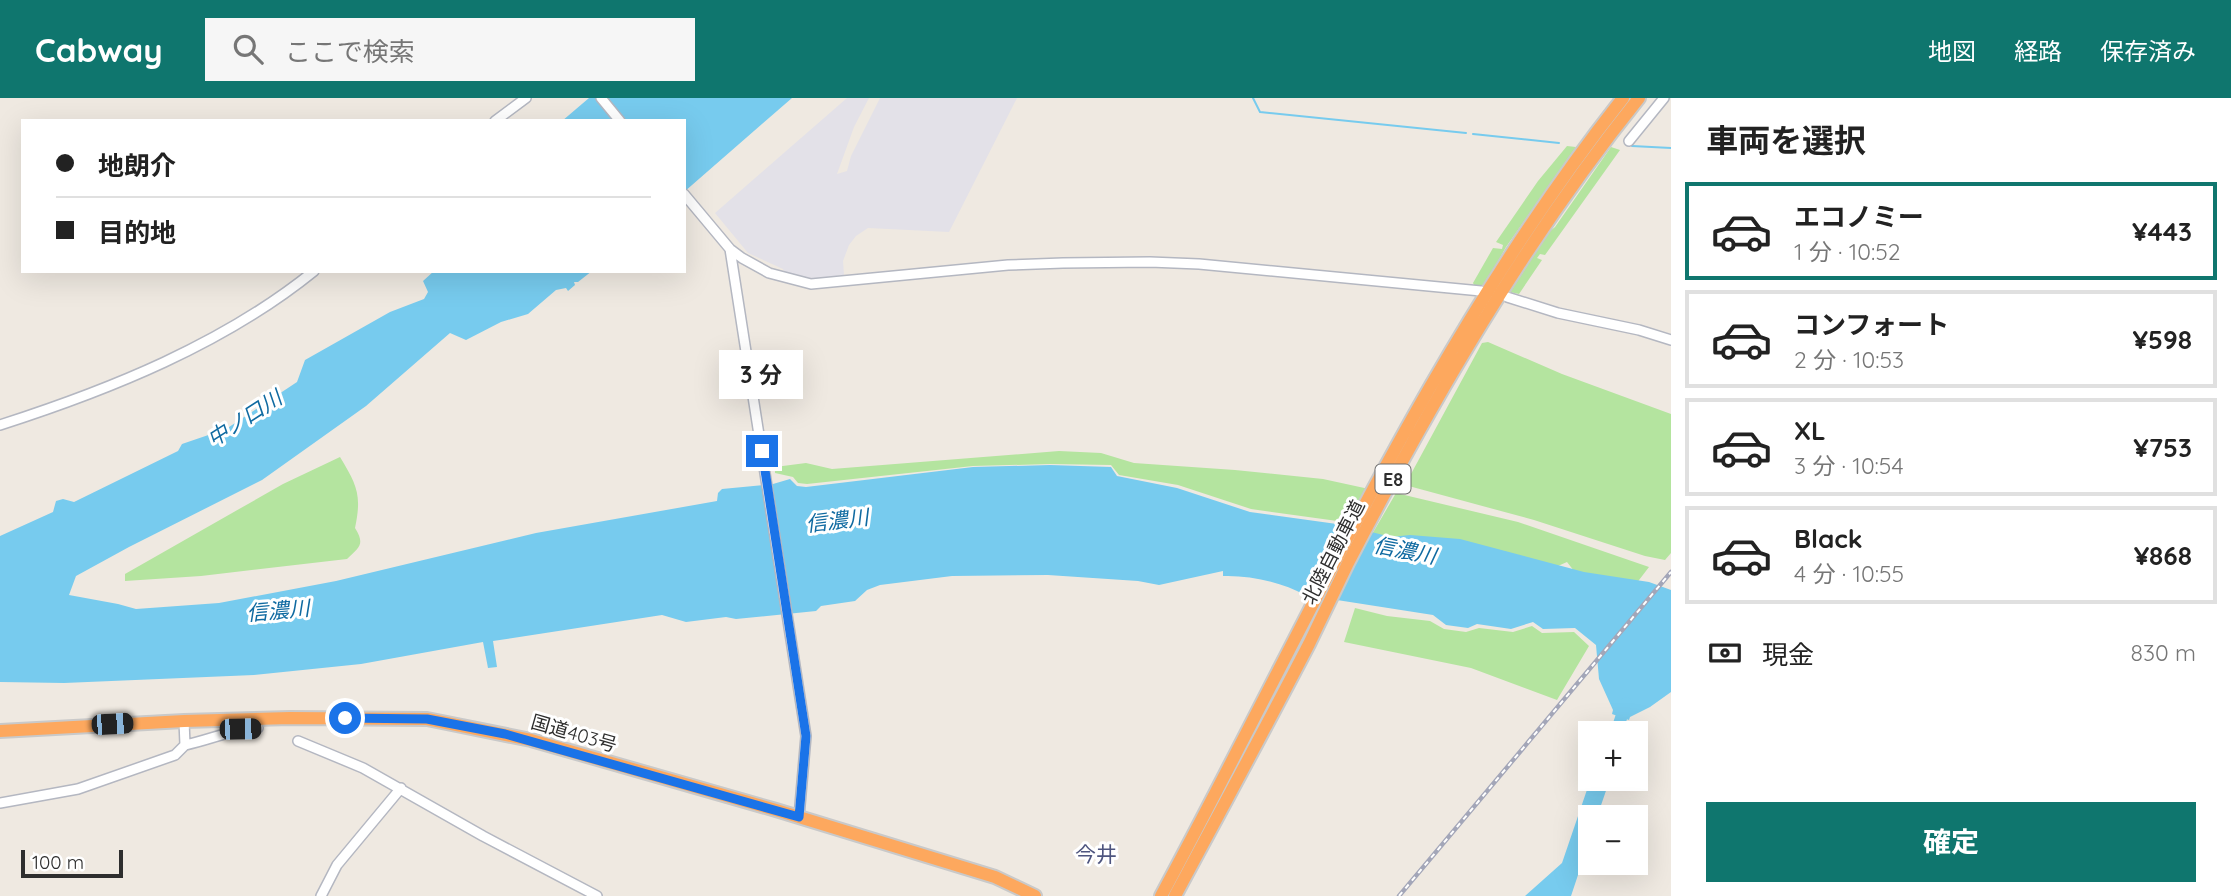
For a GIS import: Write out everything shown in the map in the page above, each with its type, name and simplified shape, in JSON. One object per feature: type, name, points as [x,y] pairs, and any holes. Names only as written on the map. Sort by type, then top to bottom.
[{"type":"highway","name":"北陸自動車道","points":[[1175,896],[1393,480],[1531,224],[1623,98]]},
{"type":"highway","name":"北陸自動車道","points":[[1161,896],[1293,640],[1411,421],[1479,318],[1639,98]]},
{"type":"highway","name":"国道403号","points":[[0,731],[184,720],[427,719],[531,740],[799,817],[995,877],[1035,896]]},
{"type":"street","points":[[498,119],[526,98]]},
{"type":"street","points":[[601,98],[618,119]]},
{"type":"street","points":[[1629,141],[1664,98]]},
{"type":"street","points":[[687,197],[730,249],[742,258],[769,273],[811,284],[1008,265],[1139,262],[1199,264],[1481,291]]},
{"type":"street","points":[[730,249],[806,736],[799,817]]},
{"type":"street","points":[[0,425],[85,396],[147,369],[227,329],[285,295],[312,273]]},
{"type":"street","points":[[1507,297],[1558,313],[1639,330],[1671,340]]},
{"type":"street","points":[[184,720],[185,745]]},
{"type":"street","points":[[0,803],[78,789],[175,755],[185,745],[207,741],[240,729],[258,728]]},
{"type":"street","points":[[298,741],[363,768],[597,896]]},
{"type":"street","points":[[321,896],[337,865],[401,788]]},
{"type":"shaded area","points":[[847,98],[869,98],[854,127],[837,174],[847,171],[851,156],[880,98],[1017,98],[949,232],[868,228],[849,245],[843,261],[844,275],[814,279],[785,273],[783,269],[748,253],[715,213]]},
{"type":"green space","points":[[1567,146],[1576,147],[1506,247],[1483,288],[1475,287],[1473,283],[1493,248],[1502,249],[1503,245],[1496,242],[1538,181]]},
{"type":"green space","points":[[1611,147],[1620,150],[1545,255],[1540,254],[1537,258],[1542,260],[1519,294],[1510,292],[1549,232]]},
{"type":"green space","points":[[1488,342],[1562,374],[1671,414],[1671,553],[1665,560],[1534,520],[1405,485],[1482,343]]},
{"type":"green space","points":[[1059,451],[1101,453],[1134,463],[1323,479],[1369,489],[1352,523],[1251,509],[1178,485],[1119,475],[1111,465],[973,466],[807,484],[775,473],[775,467],[806,463],[832,469]]},
{"type":"green space","points":[[340,457],[351,475],[358,498],[355,528],[360,545],[347,559],[201,576],[125,581],[125,574],[283,484]]},
{"type":"green space","points":[[1396,493],[1518,522],[1649,567],[1636,584],[1578,576],[1567,562],[1551,569],[1371,536]]},
{"type":"green space","points":[[1355,608],[1387,616],[1430,621],[1444,629],[1466,632],[1479,628],[1513,632],[1532,626],[1542,633],[1574,632],[1589,646],[1557,700],[1471,668],[1344,642]]},
{"type":"water","points":[[589,98],[792,98],[686,190],[686,119],[564,119]]},
{"type":"water","name":"信濃川","points":[[432,273],[589,273],[574,282],[575,285],[568,291],[566,288],[556,290],[528,314],[501,322],[466,340],[450,333],[366,406],[262,480],[76,576],[69,595],[136,609],[219,603],[336,581],[536,533],[717,501],[718,493],[722,489],[773,484],[790,479],[797,486],[806,487],[973,467],[1111,467],[1117,476],[1177,488],[1250,512],[1344,525],[1391,537],[1410,535],[1460,539],[1584,572],[1649,582],[1671,590],[1671,692],[1629,720],[1612,714],[1613,710],[1599,679],[1596,645],[1575,628],[1543,629],[1533,622],[1511,629],[1477,624],[1468,628],[1446,625],[1433,615],[1305,595],[1265,580],[1223,576],[1223,571],[1159,585],[1048,575],[952,576],[880,585],[867,590],[855,601],[821,606],[816,611],[686,622],[662,615],[493,641],[497,667],[488,668],[483,642],[361,664],[254,675],[64,683],[0,682],[0,536],[53,512],[56,501],[63,499],[74,502],[178,451],[182,444],[226,429],[297,382],[305,360],[390,312],[424,299],[428,292],[423,281]]},
{"type":"water","points":[[1587,791],[1606,791],[1601,805],[1582,805]]},
{"type":"water","points":[[1578,816],[1578,875],[1571,896],[1525,896],[1562,863]]},
{"type":"waterway","points":[[1253,98],[1260,112],[1466,133]]},
{"type":"waterway","points":[[1473,134],[1559,143]]},
{"type":"waterway","points":[[1632,146],[1671,148]]},
{"type":"waterway","points":[[1620,721],[1626,703]]},
{"type":"railway","points":[[1399,896],[1671,572]]},
{"type":"district","name":"今井","points":[[1096,854]]},
{"type":"route","points":[[345,718],[427,719],[505,734],[799,817],[806,736],[762,451]]},
{"type":"water label","name":"中ノ口川","points":[[244,418]]}]
